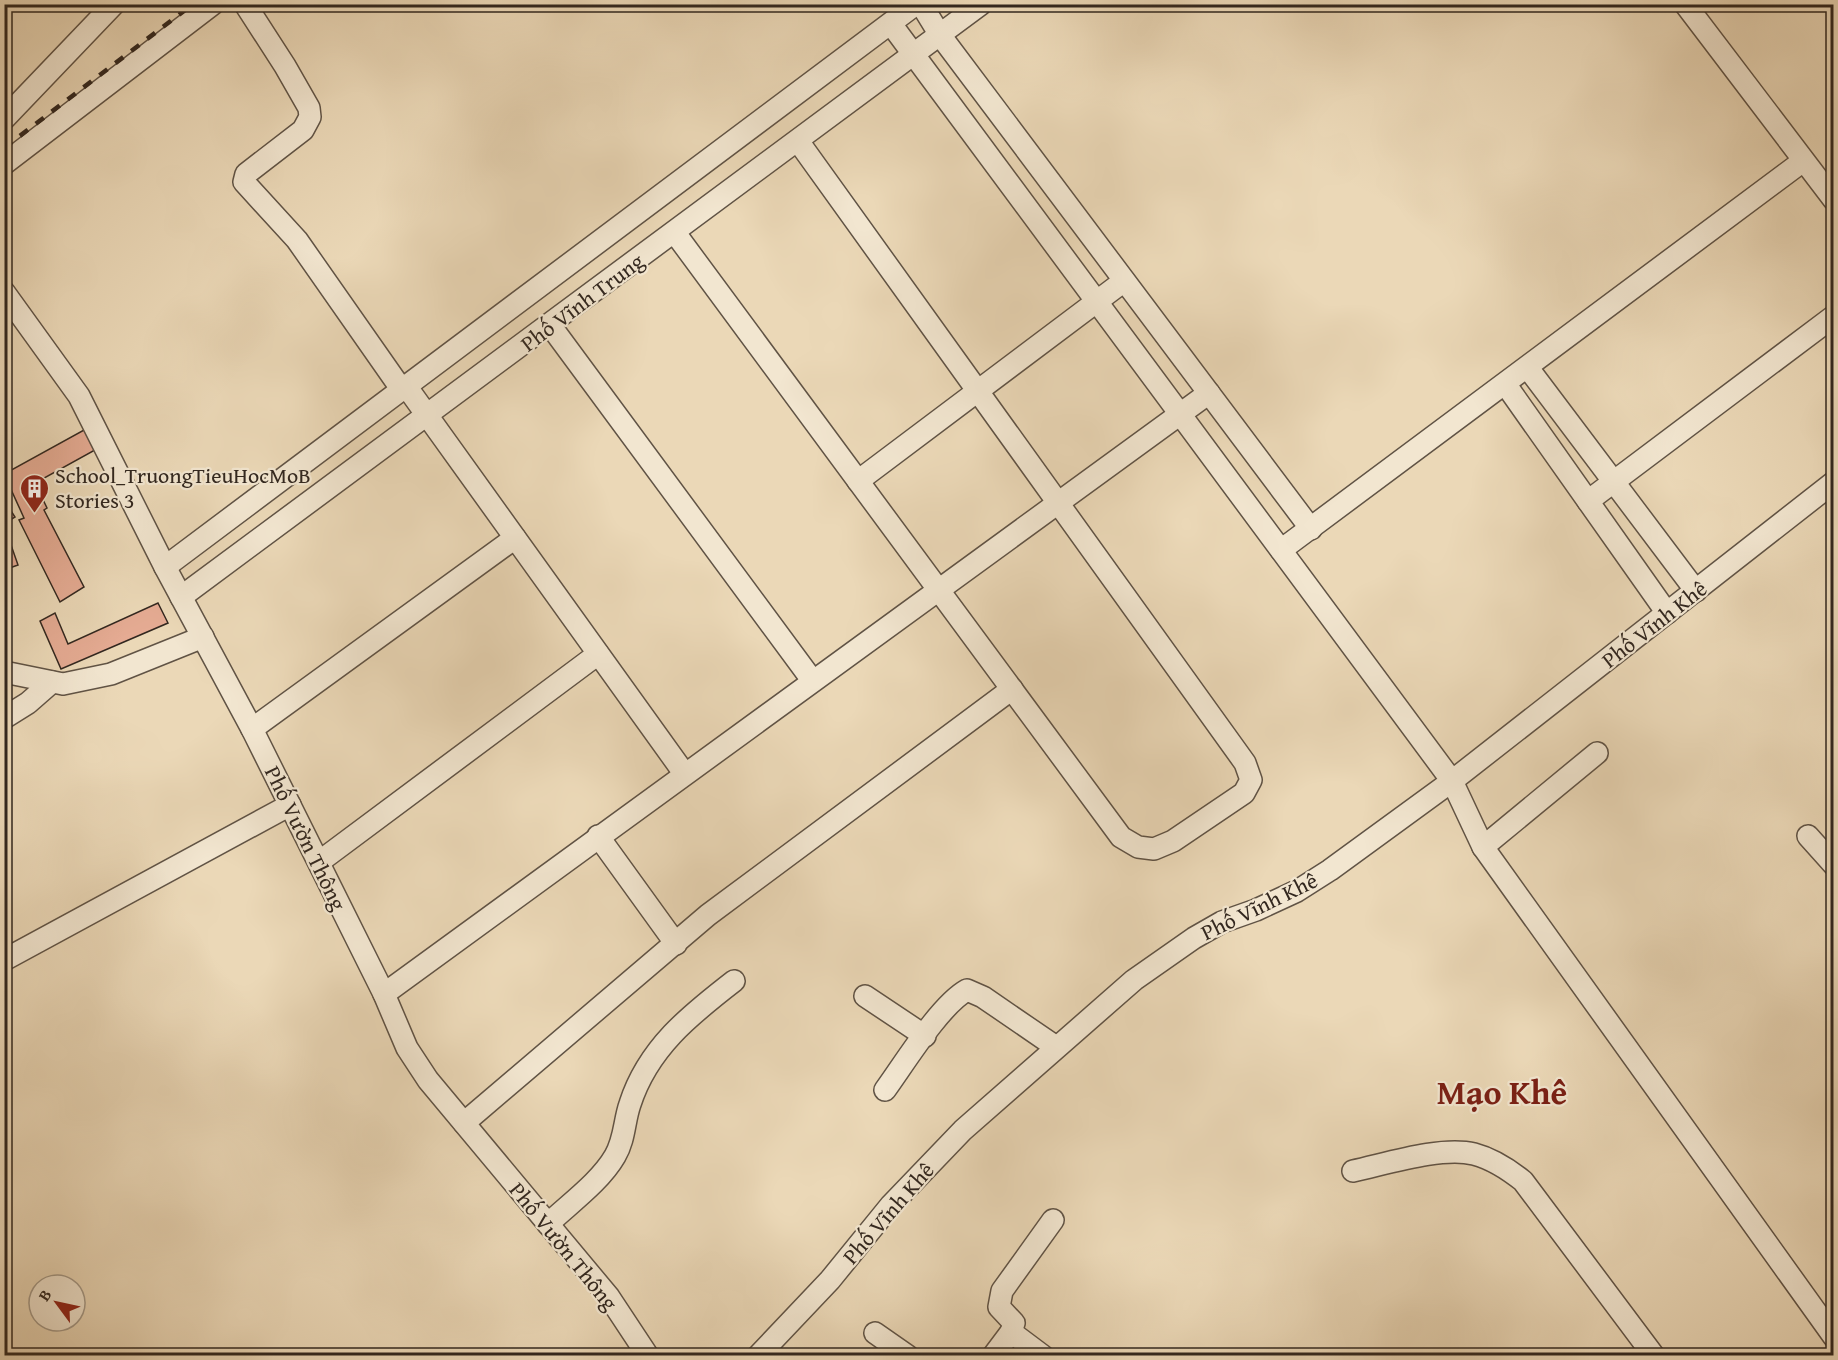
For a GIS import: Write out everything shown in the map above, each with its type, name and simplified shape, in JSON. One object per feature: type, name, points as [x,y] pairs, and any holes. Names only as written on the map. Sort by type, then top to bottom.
[{"type":"street","points":[[4,119],[114,4]]},
{"type":"street","points":[[4,164],[213,4]]},
{"type":"street","points":[[245,4],[285,66],[309,108],[310,117],[303,130],[246,174],[244,183],[297,240],[404,388],[428,417],[684,773]]},
{"type":"street","name":"Phố Vĩnh Trung","points":[[165,567],[916,4]]},
{"type":"street","points":[[921,4],[940,35],[1311,529]]},
{"type":"street","name":"Phố Vĩnh Trung","points":[[181,597],[428,417],[981,4]]},
{"type":"street","points":[[1685,4],[1833,200]]},
{"type":"street","points":[[891,24],[1452,781],[1483,848],[1833,1337]]},
{"type":"street","points":[[675,233],[1121,837],[1138,848],[1154,849],[1173,841],[1244,793],[1251,780],[1245,763],[798,141]]},
{"type":"street","points":[[1281,550],[1506,385],[1803,161]]},
{"type":"street","points":[[858,481],[1124,280]]},
{"type":"street","name":"Phố Vườn Thông","points":[[8,303],[79,396],[165,567],[252,729],[319,862],[384,994],[407,1048],[428,1080],[609,1297],[648,1356]]},
{"type":"street","points":[[1588,501],[1833,316]]},
{"type":"street","points":[[550,325],[812,680]]},
{"type":"street","points":[[1528,368],[1696,591]]},
{"type":"street","points":[[1506,385],[1667,613]]},
{"type":"street","points":[[384,994],[684,773],[1209,393]]},
{"type":"street","name":"Phố Vĩnh Khê","points":[[758,1356],[830,1280],[891,1204],[963,1130],[1134,980],[1194,938],[1222,922],[1256,910],[1297,891],[1452,781],[1833,482]]},
{"type":"street","points":[[252,729],[515,538]]},
{"type":"street","points":[[4,672],[63,684],[111,674],[203,637]]},
{"type":"street","points":[[319,862],[598,654]]},
{"type":"street","points":[[4,718],[28,703],[52,682]]},
{"type":"street","points":[[464,1123],[708,915],[1012,689]]},
{"type":"street","points":[[1483,848],[1598,753]]},
{"type":"street","points":[[4,960],[290,805]]},
{"type":"street","points":[[598,836],[676,944]]},
{"type":"street","points":[[1808,836],[1833,865]]},
{"type":"street","points":[[548,1224],[614,1158],[625,1132],[630,1104],[650,1061],[667,1038],[691,1015],[734,981]]},
{"type":"street","points":[[885,1090],[925,1036],[960,994],[967,990],[983,997],[1056,1047]]},
{"type":"street","points":[[865,996],[925,1036]]},
{"type":"street","points":[[1353,1171],[1446,1153],[1473,1154],[1499,1163],[1523,1181],[1654,1356]]},
{"type":"street","points":[[993,1356],[1011,1332],[1014,1323],[999,1307],[1002,1291],[1053,1220]]},
{"type":"street","points":[[1011,1332],[1043,1356]]},
{"type":"street","points":[[874,1333],[908,1356]]},
{"type":"building","name":"School_TruongTieuHocMoB Stories 3","points":[[84,430],[95,450],[35,483],[47,508],[44,510],[84,587],[60,602],[19,520],[24,518],[4,474]]},
{"type":"building","points":[[4,500],[15,517],[4,524]]},
{"type":"building","points":[[11,545],[18,565],[4,570],[4,548]]},
{"type":"building","points":[[158,603],[168,623],[61,669],[40,621],[55,613],[68,644]]},
{"type":"railway","points":[[4,148],[193,4]]},
{"type":"place","name":"School_TruongTieuHocMoB Stories 3","points":[[34,514]]},
{"type":"district","name":"Mạo Khê","points":[[1502,1091]]}]
